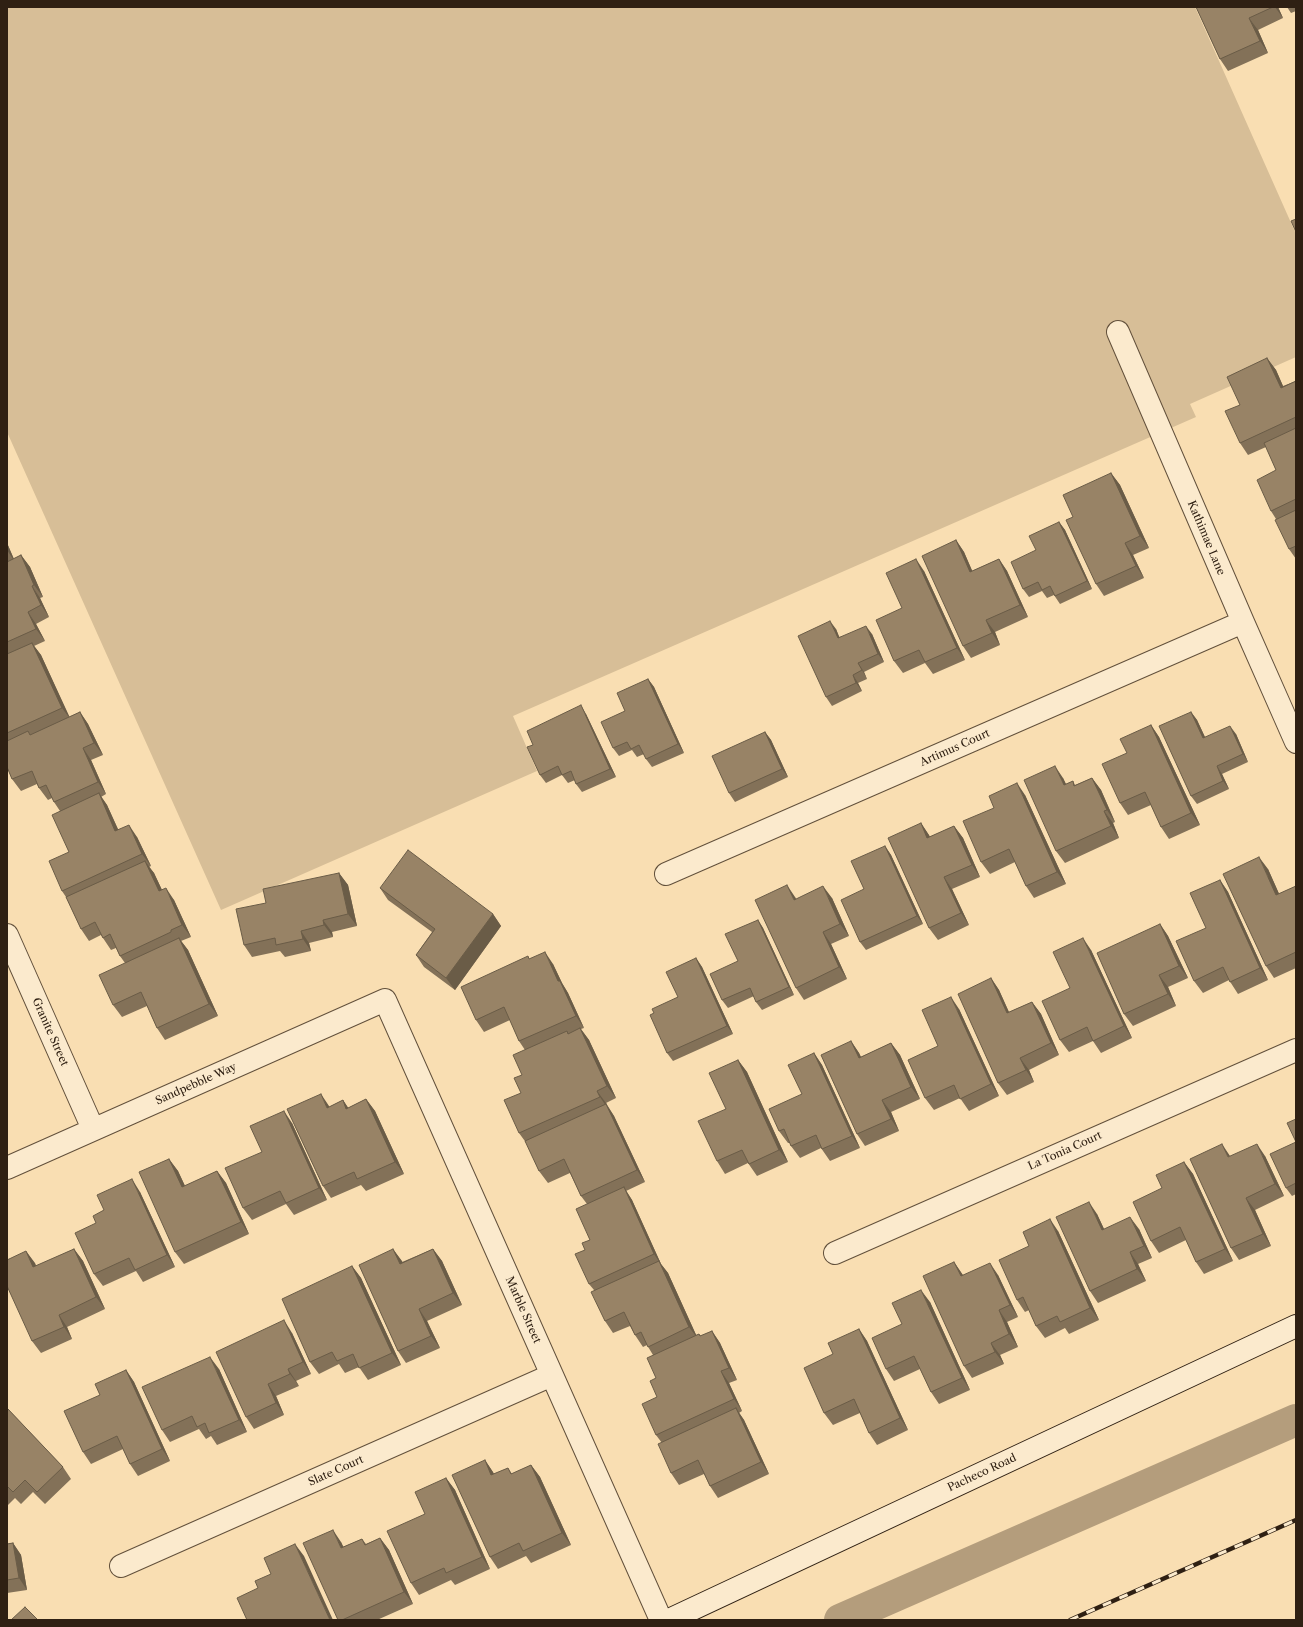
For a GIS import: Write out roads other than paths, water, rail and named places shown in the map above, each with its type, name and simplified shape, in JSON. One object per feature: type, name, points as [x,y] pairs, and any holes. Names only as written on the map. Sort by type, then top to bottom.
[{"type":"street","name":"Kathimae Lane","points":[[1118,332],[1296,742]]},
{"type":"street","name":"Artimus Court","points":[[666,874],[1243,622]]},
{"type":"street","name":"Granite Street","points":[[7,935],[93,1129]]},
{"type":"street","name":"Sandpebble Way","points":[[7,1168],[385,1000]]},
{"type":"street","name":"Marble Street","points":[[385,1000],[661,1620]]},
{"type":"street","name":"La Tonia Court","points":[[835,1253],[1296,1050]]},
{"type":"street","name":"Pacheco Road","points":[[668,1620],[1296,1326]]},
{"type":"street","name":"Slate Court","points":[[121,1566],[552,1375]]},
{"type":"waterway","points":[[840,1620],[1296,1420]]},
{"type":"railway","points":[[1070,1620],[1296,1520]]}]
